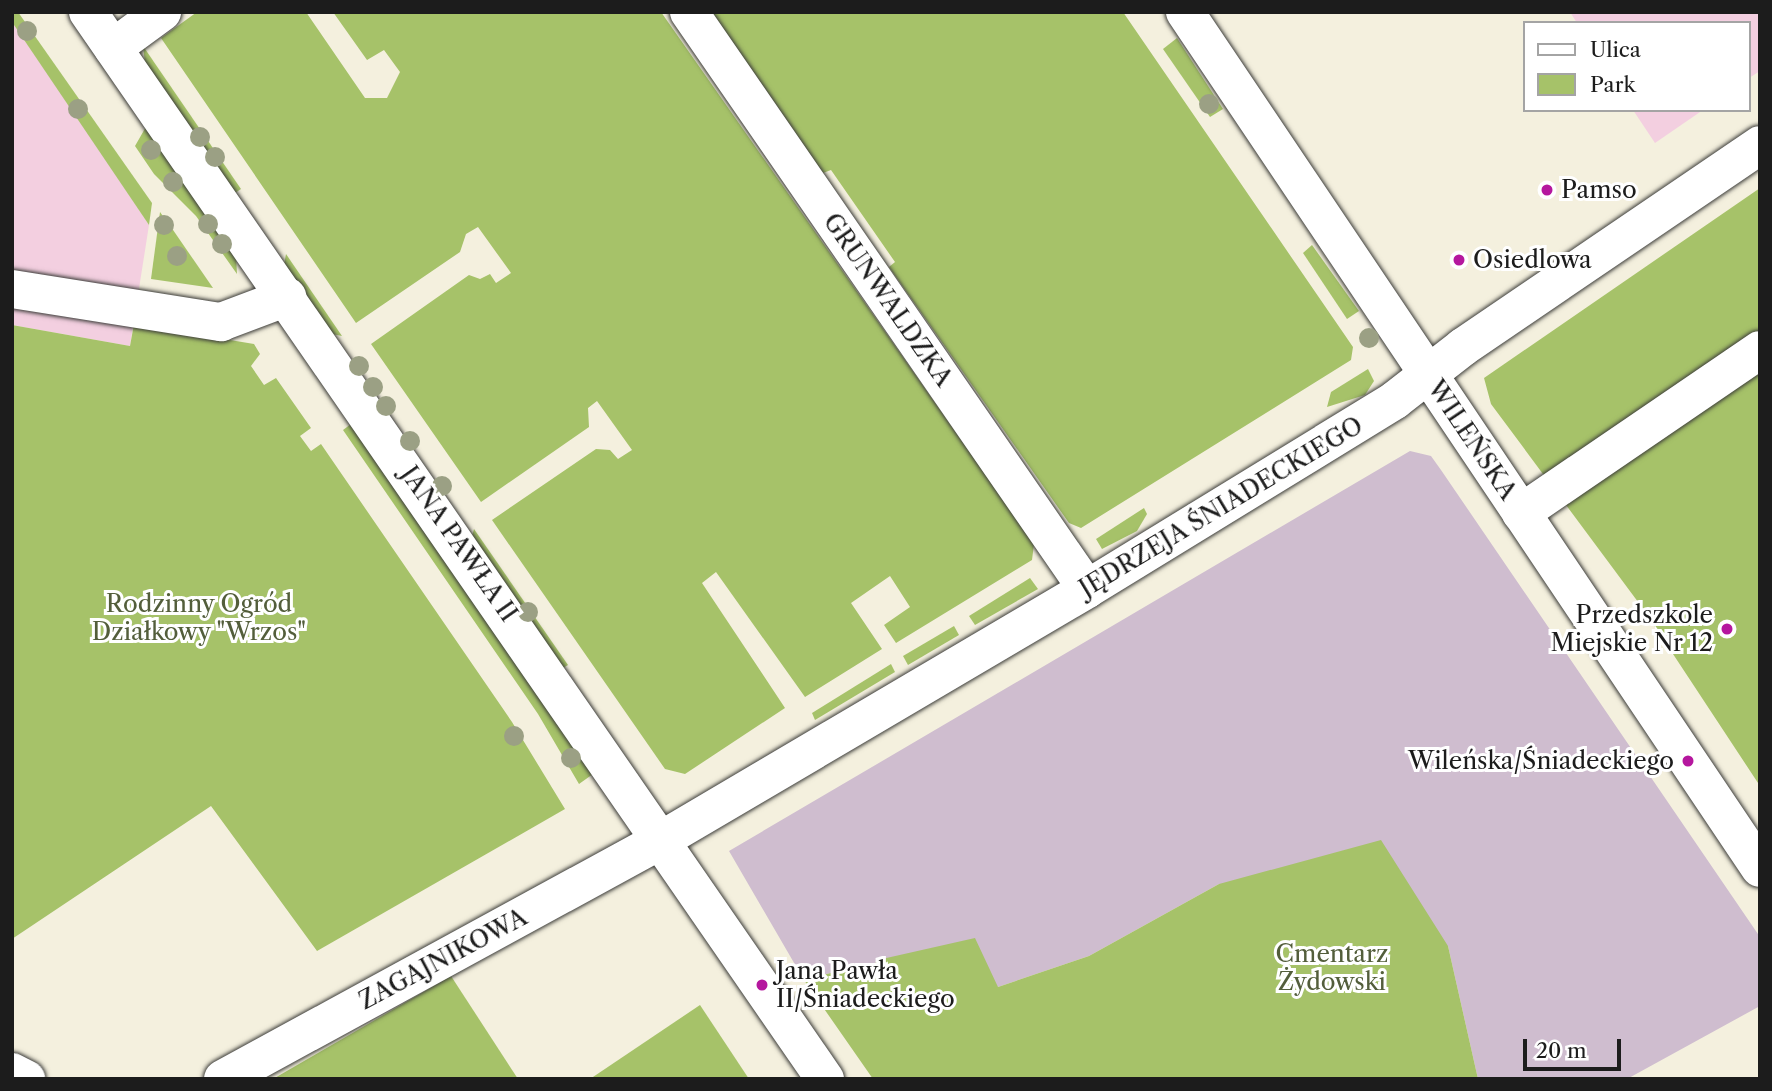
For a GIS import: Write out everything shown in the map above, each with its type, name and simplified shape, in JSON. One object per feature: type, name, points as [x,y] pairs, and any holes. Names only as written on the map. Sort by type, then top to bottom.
[{"type":"street","name":"JANA PAWŁA II","points":[[88,12],[663,839],[825,1079]]},
{"type":"street","points":[[113,48],[162,12]]},
{"type":"street","name":"GRUNWALDZKA","points":[[690,12],[1087,589]]},
{"type":"street","name":"WILEŃSKA","points":[[1185,12],[1760,868]]},
{"type":"street","name":"JĘDRZEJA ŚNIADECKIEGO","points":[[663,839],[1087,589],[1395,400],[1760,145]]},
{"type":"street","points":[[12,289],[221,322],[287,297]]},
{"type":"street","points":[[1521,513],[1760,350]]},
{"type":"street","name":"ZAGAJNIKOWA","points":[[223,1079],[663,839]]},
{"type":"street","points":[[12,1072],[26,1079]]},
{"type":"shaded area","points":[[1570,12],[1760,12],[1760,71],[1751,77],[1751,21],[1576,21]]},
{"type":"shaded area","points":[[12,17],[149,225],[130,346],[12,325]]},
{"type":"shaded area","points":[[1634,112],[1700,112],[1655,143]]},
{"type":"shaded area","points":[[1410,451],[1431,456],[1760,937],[1760,1006],[1627,1079],[1478,1079],[1448,946],[1219,884],[1089,956],[998,987],[882,959],[851,977],[846,969],[804,980],[729,851]]},
{"type":"green space","points":[[12,12],[18,12],[152,203],[149,225],[12,22]]},
{"type":"green space","points":[[197,12],[306,12],[365,98],[387,98],[400,72],[384,50],[367,60],[333,12],[661,12],[1034,544],[1032,560],[896,643],[884,625],[910,607],[890,576],[851,603],[882,649],[805,697],[716,572],[702,583],[785,708],[685,774],[665,769],[492,520],[596,449],[610,450],[618,459],[632,450],[597,401],[588,408],[589,427],[481,502],[371,344],[469,275],[480,279],[490,274],[496,283],[511,273],[478,227],[466,234],[460,252],[356,323],[161,38]]},
{"type":"green space","points":[[712,12],[1123,12],[1353,347],[1351,360],[1081,528],[1069,523],[889,267],[895,262],[831,170],[823,173]]},
{"type":"green space","points":[[1177,38],[1223,109],[1210,117],[1163,49]]},
{"type":"green space","points":[[143,46],[241,189],[235,193],[145,63]]},
{"type":"green space","points":[[147,125],[236,256],[237,274],[196,216],[154,174],[135,146]]},
{"type":"green space","points":[[1760,188],[1760,786],[1644,610],[1491,404],[1484,378]]},
{"type":"green space","points":[[160,212],[171,227],[213,288],[151,279]]},
{"type":"green space","points":[[1312,245],[1359,311],[1347,319],[1303,253]]},
{"type":"green space","points":[[286,254],[342,336],[332,334],[284,265]]},
{"type":"green space","name":"Rodzinny Ogród Działkowy \"Wrzos\"","points":[[134,324],[254,344],[260,354],[251,366],[264,385],[276,378],[311,428],[300,436],[311,451],[321,444],[512,722],[565,809],[317,951],[211,806],[12,939],[12,325],[130,346]]},
{"type":"green space","points":[[1368,369],[1374,381],[1365,395],[1327,407],[1331,392]]},
{"type":"green space","points":[[351,424],[593,774],[579,784],[538,714],[343,430]]},
{"type":"green space","points":[[1144,508],[1147,514],[1137,531],[1102,549],[1096,539]]},
{"type":"green space","points":[[474,529],[568,665],[563,668],[472,536]]},
{"type":"green space","points":[[1030,578],[1038,589],[975,625],[969,616]]},
{"type":"green space","points":[[954,626],[959,635],[908,665],[903,656]]},
{"type":"green space","points":[[891,664],[895,672],[815,720],[812,713]]},
{"type":"green space","name":"Cmentarz Żydowski","points":[[1381,840],[1448,946],[1478,1079],[873,1079],[804,980],[846,969],[851,977],[882,959],[975,938],[998,987],[1089,956],[1219,884]]},
{"type":"green space","points":[[451,976],[518,1079],[273,1079]]},
{"type":"green space","points":[[700,1005],[749,1079],[590,1079]]},
{"type":"place","name":"Pamso","points":[[1547,190]]},
{"type":"place","name":"Osiedlowa","points":[[1459,260]]},
{"type":"place","name":"Przedszkole Miejskie Nr 12","points":[[1727,629]]},
{"type":"place","name":"Wileńska/Śniadeckiego","points":[[1688,761]]},
{"type":"place","name":"Jana Pawła II/Śniadeckiego","points":[[762,985]]}]
